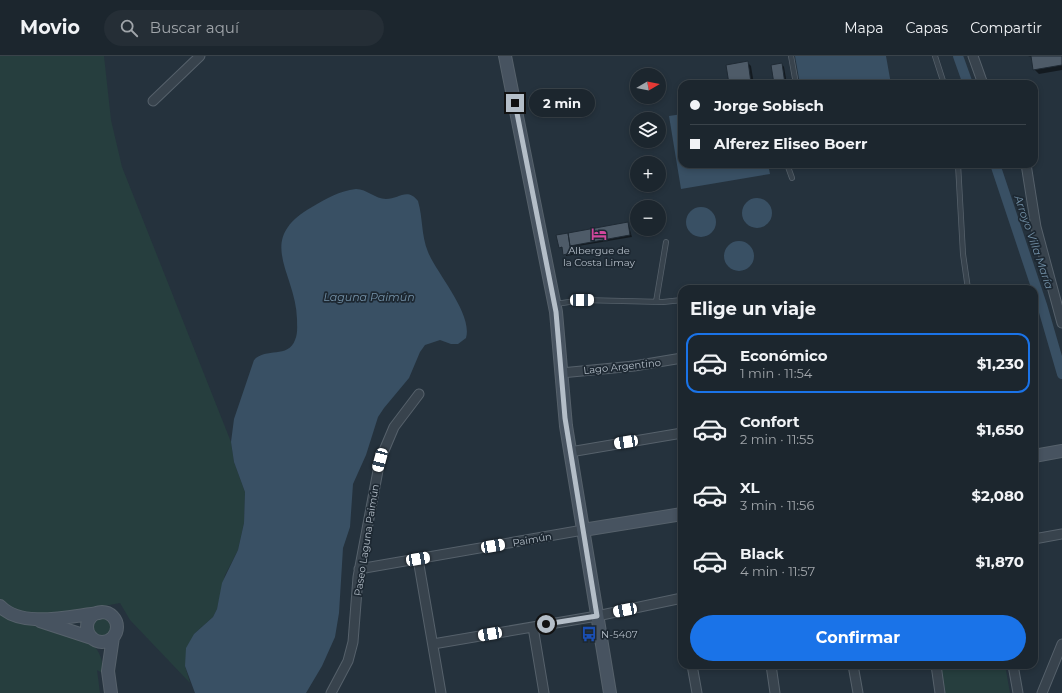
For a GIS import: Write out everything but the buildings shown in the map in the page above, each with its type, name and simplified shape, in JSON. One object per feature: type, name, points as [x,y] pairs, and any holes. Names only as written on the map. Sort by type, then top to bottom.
[{"type":"street","points":[[154,101],[200,56]]},
{"type":"street","points":[[505,56],[558,324],[565,418],[610,693]]},
{"type":"street","points":[[973,56],[982,80]]},
{"type":"street","points":[[1027,168],[1036,227],[1062,323]]},
{"type":"street","name":"Lago Argentino","points":[[561,373],[639,365],[678,359]]},
{"type":"street","name":"Paseo Laguna Paimún","points":[[331,693],[348,661],[352,648],[359,569],[377,469],[383,450],[398,420],[419,394]]},
{"type":"street","points":[[570,452],[678,434]]},
{"type":"street","points":[[1038,455],[1062,451]]},
{"type":"street","name":"Paimún","points":[[359,569],[678,515]]},
{"type":"street","points":[[1038,538],[1062,534]]},
{"type":"street","points":[[418,559],[441,693]]},
{"type":"street","points":[[433,644],[678,602]]},
{"type":"street","points":[[0,606],[14,616],[36,619],[96,640],[106,642],[113,637]]},
{"type":"street","points":[[36,619],[99,613],[108,614],[115,620],[117,629],[113,637],[108,665]]},
{"type":"street","points":[[99,613],[91,617],[88,630],[107,657],[111,693]]},
{"type":"street","points":[[533,627],[544,693]]},
{"type":"street","points":[[1042,693],[1062,644]]},
{"type":"street","points":[[693,669],[697,693]]},
{"type":"street","points":[[772,669],[775,693]]},
{"type":"street","points":[[854,669],[858,693]]},
{"type":"street","points":[[937,669],[940,693]]},
{"type":"street","points":[[1014,669],[1018,693]]},
{"type":"lane","points":[[791,56],[795,80]]},
{"type":"lane","points":[[935,56],[943,80]]},
{"type":"lane","points":[[788,168],[792,178]]},
{"type":"lane","points":[[958,168],[963,254],[967,285]]},
{"type":"lane","points":[[656,302],[666,242]]},
{"type":"lane","points":[[554,304],[592,300],[656,302],[678,300]]},
{"type":"green space","points":[[0,56],[104,56],[111,120],[122,167],[231,442],[234,462],[245,492],[244,523],[238,550],[225,575],[217,609],[213,617],[194,634],[185,666],[190,683],[130,620],[120,603],[43,616],[32,616],[23,615],[17,612],[7,606],[0,599]]},
{"type":"green space","points":[[0,611],[16,621],[44,627],[91,643],[97,649],[103,665],[104,674],[97,670],[100,693],[0,693]]},
{"type":"green space","points":[[102,616],[110,619],[113,627],[110,635],[102,638],[94,635],[91,627],[94,619]]},
{"type":"green space","points":[[942,669],[1006,669],[1010,693],[945,693]]},
{"type":"water","points":[[795,56],[886,56],[890,80],[799,80]]},
{"type":"water","points":[[678,115],[678,168],[769,168],[770,174],[681,189],[669,116]]},
{"type":"water","name":"Laguna Paimún","points":[[360,189],[382,199],[391,199],[406,194],[414,197],[418,201],[424,239],[428,252],[459,306],[467,328],[466,338],[458,344],[451,344],[440,340],[425,345],[420,352],[409,378],[378,417],[366,455],[353,484],[350,527],[343,548],[339,613],[335,637],[322,666],[306,693],[195,693],[185,666],[186,648],[194,634],[213,617],[217,609],[222,583],[238,550],[244,523],[245,492],[234,462],[231,442],[234,419],[254,360],[264,354],[287,349],[292,346],[297,335],[295,302],[282,258],[282,245],[285,232],[295,219],[312,207],[339,193]]},
{"type":"water","points":[[757,198],[763,199],[771,207],[771,219],[763,227],[757,228],[751,227],[743,219],[742,213],[743,207],[751,199]]},
{"type":"water","points":[[701,207],[707,208],[715,216],[715,228],[707,236],[701,237],[695,236],[687,228],[686,222],[687,216],[695,208]]},
{"type":"water","points":[[739,241],[745,242],[753,250],[753,262],[745,270],[739,271],[733,270],[725,262],[724,256],[725,250],[733,242]]},
{"type":"waterway","name":"Arroyo Villa María","points":[[958,56],[967,80]]},
{"type":"waterway","name":"Arroyo Villa María","points":[[996,168],[1035,285]]},
{"type":"waterway","name":"Arroyo Villa María","points":[[1038,293],[1062,374]]},
{"type":"place","name":"Albergue de la Costa Limay","points":[[599,234]]},
{"type":"place","name":"N-5407","points":[[589,634]]},
{"type":"route","points":[[515,103],[556,312],[565,418],[597,616],[546,624]]}]
